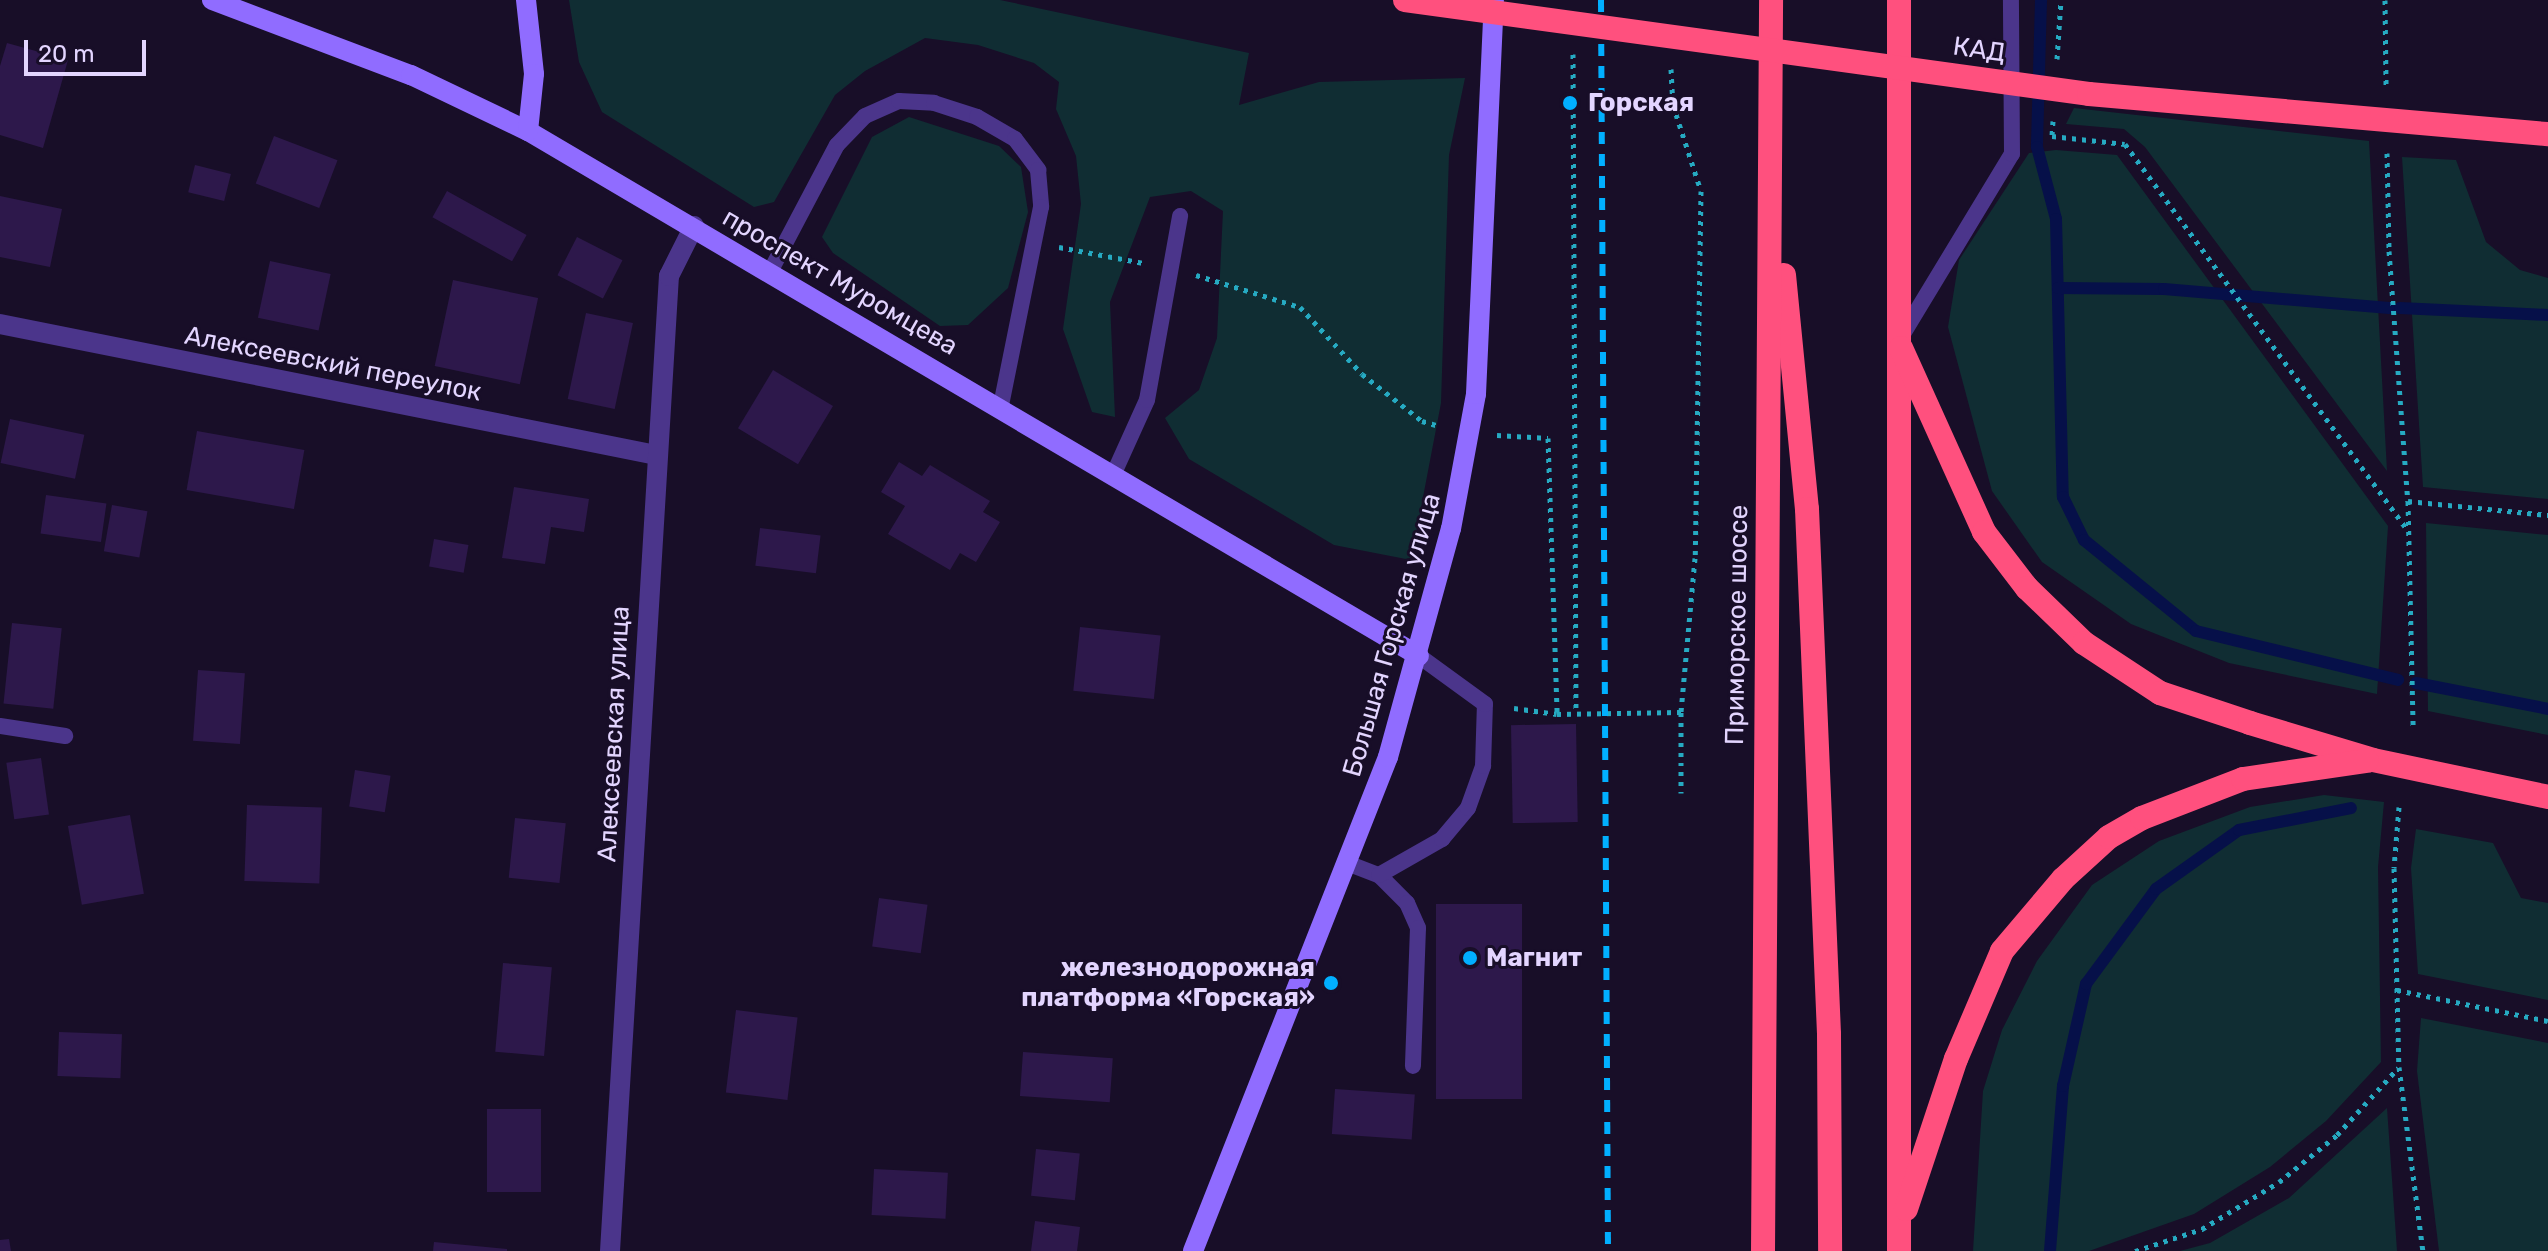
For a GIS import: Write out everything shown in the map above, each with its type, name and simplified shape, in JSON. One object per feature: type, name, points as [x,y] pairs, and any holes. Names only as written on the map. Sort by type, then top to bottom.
[{"type":"highway","name":"КАД","points":[[1405,0],[2089,94],[2548,134]]},
{"type":"highway","name":"Приморское шоссе","points":[[1763,1251],[1763,745],[1773,165],[1771,0]]},
{"type":"highway","points":[[1899,0],[1899,1241]]},
{"type":"highway","points":[[1773,165],[1807,509],[1829,1034],[1830,1251]]},
{"type":"highway","points":[[1898,342],[1984,532],[2027,588],[2084,643],[2160,693],[2373,760],[2548,797]]},
{"type":"highway","points":[[1899,1241],[1956,1059],[2002,951],[2063,879],[2109,837],[2156,812],[2243,779],[2373,760]]},
{"type":"main road","name":"проспект Муромцева","points":[[212,0],[411,75],[528,131],[771,270],[1419,656]]},
{"type":"main road","points":[[526,0],[534,74],[528,131]]},
{"type":"main road","name":"Большая Горская улица","points":[[1193,1251],[1347,863],[1419,656],[1451,529],[1476,394],[1494,0]]},
{"type":"street","name":"Алексеевская улица","points":[[610,1251],[669,276],[694,226]]},
{"type":"street","name":"Алексеевский переулок","points":[[0,324],[656,455]]},
{"type":"lane","points":[[1898,342],[2012,154],[2011,0]]},
{"type":"lane","points":[[771,270],[837,145],[865,116],[899,101],[934,103],[977,117],[1015,139],[1038,170],[1041,207],[1001,406]]},
{"type":"lane","points":[[1114,473],[1147,400],[1180,216]]},
{"type":"lane","points":[[1379,875],[1442,839],[1468,808],[1483,766],[1485,704],[1419,656]]},
{"type":"lane","points":[[0,726],[65,736]]},
{"type":"lane","points":[[1347,863],[1379,875],[1407,903],[1418,928],[1413,1066]]},
{"type":"path","points":[[2056,76],[2061,0]]},
{"type":"path","points":[[2385,0],[2387,94]]},
{"type":"path","points":[[1573,47],[1576,713]]},
{"type":"path","points":[[1671,60],[1673,105],[1701,191],[1695,558],[1681,712],[1681,793]]},
{"type":"path","points":[[2054,106],[2052,136],[2125,144],[2408,530]]},
{"type":"path","points":[[2387,141],[2389,251],[2408,501],[2413,728]]},
{"type":"path","points":[[1057,247],[1171,268],[1300,307],[1362,374],[1422,421],[1448,429]]},
{"type":"path","points":[[1493,434],[1548,438],[1557,714]]},
{"type":"path","points":[[2408,501],[2548,515]]},
{"type":"path","points":[[1485,704],[1557,714],[1681,712]]},
{"type":"path","points":[[2399,807],[2395,912],[2399,1067],[2423,1251]]},
{"type":"path","points":[[2397,990],[2548,1021]]},
{"type":"path","points":[[2135,1251],[2202,1229],[2279,1182],[2337,1135],[2399,1067]]},
{"type":"green space","points":[[569,0],[1000,0],[1249,53],[1239,105],[1319,82],[1465,78],[1449,155],[1441,403],[1411,560],[1334,545],[1189,459],[1165,418],[1199,390],[1217,338],[1223,211],[1191,191],[1150,197],[1110,302],[1115,417],[1092,412],[1063,329],[1081,204],[1076,156],[1056,109],[1059,82],[1034,63],[978,45],[925,38],[865,71],[835,95],[774,202],[754,207],[602,112],[579,62]]},
{"type":"green space","points":[[2074,108],[2369,141],[2387,471],[2145,147],[2124,129],[2066,124]]},
{"type":"green space","points":[[909,117],[999,146],[1021,167],[1028,212],[1008,288],[968,325],[940,326],[833,253],[822,237],[872,137]]},
{"type":"green space","points":[[2056,150],[2117,155],[2388,526],[2377,694],[2229,663],[2131,624],[2042,562],[1992,491],[1948,327],[1959,260],[2029,153]]},
{"type":"green space","points":[[2402,157],[2456,160],[2486,242],[2520,270],[2548,278],[2548,499],[2423,487]]},
{"type":"green space","points":[[2426,523],[2548,535],[2548,735],[2428,711]]},
{"type":"green space","points":[[2324,795],[2384,802],[2378,867],[2381,1062],[2326,1121],[2270,1167],[2194,1214],[2089,1251],[1973,1251],[1983,1091],[2002,1030],[2037,961],[2092,885],[2159,841],[2250,807]]},
{"type":"green space","points":[[2416,829],[2493,843],[2521,898],[2548,903],[2548,1000],[2418,974],[2411,868]]},
{"type":"green space","points":[[2421,1018],[2548,1043],[2548,1251],[2439,1251],[2417,1071]]},
{"type":"green space","points":[[2387,1108],[2397,1251],[2180,1251],[2210,1243],[2289,1198]]},
{"type":"building","points":[[7,43],[68,60],[43,148],[0,135],[0,66]]},
{"type":"building","points":[[274,136],[337,160],[319,208],[256,184]]},
{"type":"building","points":[[195,165],[231,174],[224,201],[188,192]]},
{"type":"building","points":[[447,191],[527,235],[512,261],[432,217]]},
{"type":"building","points":[[0,196],[62,209],[50,267],[0,257]]},
{"type":"building","points":[[577,237],[622,260],[603,298],[557,275]]},
{"type":"building","points":[[270,261],[331,274],[319,331],[258,318]]},
{"type":"building","points":[[453,280],[538,298],[520,384],[435,366]]},
{"type":"building","points":[[586,313],[633,323],[615,409],[568,399]]},
{"type":"building","points":[[773,370],[833,406],[798,464],[738,428]]},
{"type":"building","points":[[10,419],[84,435],[75,479],[1,463]]},
{"type":"building","points":[[197,431],[304,450],[294,509],[187,490]]},
{"type":"building","points":[[899,462],[922,476],[930,465],[990,501],[983,512],[1000,522],[976,562],[960,553],[950,570],[888,534],[905,506],[881,492]]},
{"type":"building","points":[[514,487],[589,499],[584,532],[551,527],[545,564],[502,558]]},
{"type":"building","points":[[46,495],[106,503],[101,542],[41,534]]},
{"type":"building","points":[[112,505],[147,511],[139,558],[104,551]]},
{"type":"building","points":[[760,528],[821,535],[816,573],[755,566]]},
{"type":"building","points":[[434,539],[468,545],[464,573],[429,567]]},
{"type":"building","points":[[12,623],[62,628],[53,709],[4,704]]},
{"type":"building","points":[[1080,627],[1161,635],[1154,699],[1073,691]]},
{"type":"building","points":[[198,670],[245,673],[240,744],[193,741]]},
{"type":"building","points":[[1576,724],[1578,822],[1513,823],[1511,725]]},
{"type":"building","points":[[41,758],[49,814],[14,819],[6,763]]},
{"type":"building","points":[[355,770],[391,776],[385,812],[349,807]]},
{"type":"building","points":[[247,805],[322,808],[319,884],[244,881]]},
{"type":"building","points":[[130,815],[144,894],[82,905],[68,826]]},
{"type":"building","points":[[515,818],[566,823],[559,883],[509,878]]},
{"type":"building","points":[[879,898],[928,905],[921,953],[872,947]]},
{"type":"building","points":[[1436,904],[1522,904],[1522,1099],[1436,1099]]},
{"type":"building","points":[[503,963],[552,967],[544,1056],[495,1052]]},
{"type":"building","points":[[736,1010],[798,1018],[787,1100],[726,1092]]},
{"type":"building","points":[[59,1032],[122,1034],[120,1078],[57,1076]]},
{"type":"building","points":[[1023,1052],[1113,1058],[1110,1102],[1020,1096]]},
{"type":"building","points":[[1335,1089],[1415,1095],[1412,1139],[1332,1134]]},
{"type":"building","points":[[487,1109],[541,1109],[541,1192],[487,1192]]},
{"type":"building","points":[[1036,1149],[1080,1154],[1075,1200],[1031,1196]]},
{"type":"building","points":[[874,1169],[948,1173],[945,1219],[872,1215]]},
{"type":"building","points":[[1035,1221],[1080,1227],[1077,1251],[1031,1251]]},
{"type":"building","points":[[9,1239],[11,1251],[0,1251],[0,1240]]},
{"type":"building","points":[[434,1242],[507,1249],[507,1251],[433,1251]]},
{"type":"waterway","points":[[2041,0],[2037,147],[2056,219],[2063,497],[2084,540],[2196,631],[2398,680]]},
{"type":"waterway","points":[[2058,288],[2164,289],[2389,308]]},
{"type":"waterway","points":[[2400,308],[2548,315]]},
{"type":"waterway","points":[[2416,683],[2548,709]]},
{"type":"waterway","points":[[2050,1251],[2063,1086],[2086,984],[2156,889],[2239,830],[2351,808]]},
{"type":"railway","points":[[1601,0],[1608,1251]]},
{"type":"place","name":"Горская","points":[[1570,103]]},
{"type":"place","name":"Магнит","points":[[1470,958]]},
{"type":"place","name":"железнодорожная платформа «Горская»","points":[[1331,983]]}]
